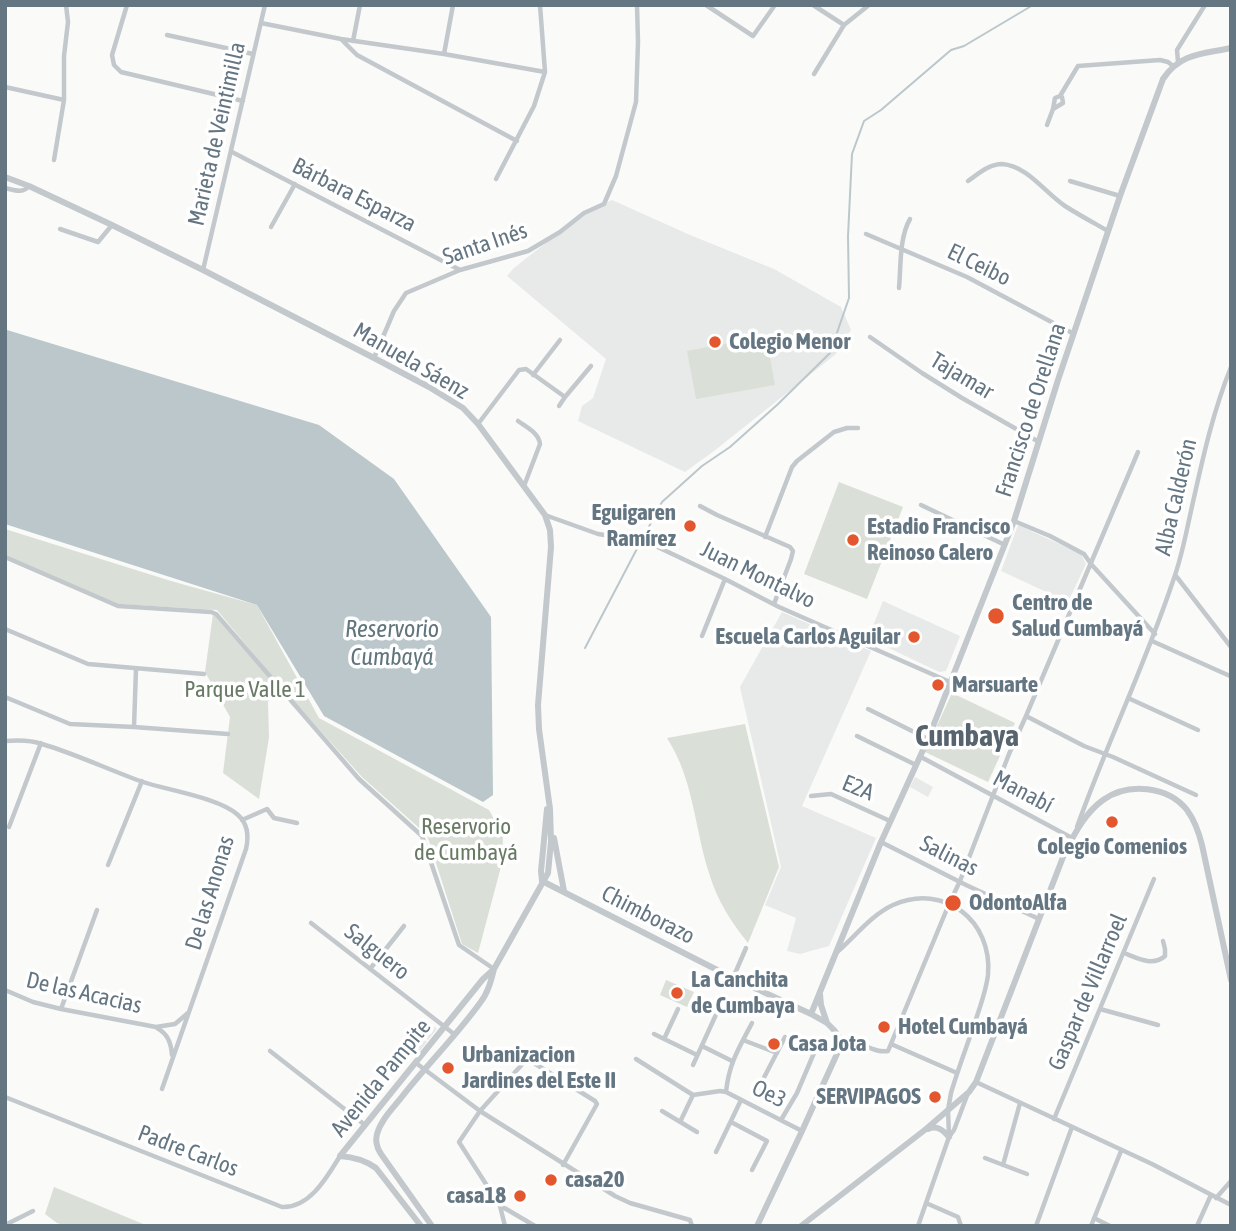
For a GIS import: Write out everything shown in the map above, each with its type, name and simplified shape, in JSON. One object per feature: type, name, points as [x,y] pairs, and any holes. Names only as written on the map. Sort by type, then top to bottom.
[{"type":"street","points":[[54,160],[64,100],[64,56],[68,22],[66,5]]},
{"type":"street","points":[[127,5],[112,55],[114,65],[121,72],[243,101]]},
{"type":"street","name":"Marieta de Veintimilla","points":[[203,270],[265,5]]},
{"type":"street","points":[[354,41],[360,5]]},
{"type":"street","points":[[444,54],[453,5]]},
{"type":"street","points":[[496,179],[534,106],[545,72],[540,5]]},
{"type":"street","name":"Santa Inés","points":[[374,358],[394,311],[405,293],[460,270],[528,251],[560,232],[584,213],[604,204],[616,176],[636,102],[637,5]]},
{"type":"street","points":[[706,5],[753,36],[775,5]]},
{"type":"street","points":[[813,5],[844,25]]},
{"type":"street","points":[[814,74],[844,25],[869,5]]},
{"type":"street","points":[[1175,64],[1177,50],[1205,5]]},
{"type":"street","points":[[261,23],[341,39],[545,72]]},
{"type":"street","points":[[167,35],[253,54]]},
{"type":"street","points":[[341,39],[356,55],[517,141]]},
{"type":"street","points":[[1047,125],[1055,98],[1060,96],[1080,65],[1160,60],[1175,64],[1189,57],[1231,48]]},
{"type":"street","name":"Francisco de Orellana","points":[[811,1014],[881,842],[921,757],[1005,545],[1120,196],[1163,79],[1175,64]]},
{"type":"street","points":[[5,87],[64,100]]},
{"type":"street","name":"Bárbara Esparza","points":[[232,152],[460,270]]},
{"type":"street","points":[[968,181],[989,167],[1002,164],[1009,166],[1031,177],[1067,207],[1109,231]]},
{"type":"street","name":"Manuela Sáenz","points":[[5,177],[112,225],[374,358],[463,408],[478,424],[545,515],[550,530],[551,547],[538,705],[551,841],[548,873],[542,881]]},
{"type":"street","points":[[1070,181],[1120,196]]},
{"type":"street","points":[[271,228],[295,184]]},
{"type":"street","points":[[5,188],[20,192],[29,186]]},
{"type":"street","points":[[899,288],[905,229],[910,219]]},
{"type":"street","points":[[60,229],[98,243],[112,225]]},
{"type":"street","name":"El Ceibo","points":[[866,234],[967,276],[1073,334]]},
{"type":"street","name":"Tajamar","points":[[870,337],[942,386],[1039,442]]},
{"type":"street","points":[[533,375],[560,340]]},
{"type":"street","points":[[559,406],[591,366]]},
{"type":"street","name":"Alba Calderón","points":[[1152,641],[1175,576],[1207,439],[1231,367]]},
{"type":"street","points":[[478,424],[519,370],[526,369],[565,397]]},
{"type":"street","points":[[518,421],[540,440],[524,486]]},
{"type":"street","points":[[765,537],[792,467],[797,461],[834,432],[858,428]]},
{"type":"street","points":[[757,1226],[841,1041],[847,1040],[888,1051],[961,881],[992,796],[1138,452]]},
{"type":"street","points":[[921,505],[1005,545]]},
{"type":"street","points":[[700,506],[790,547],[793,551],[791,559],[774,604]]},
{"type":"street","name":"Juan Montalvo","points":[[545,515],[598,534],[645,541],[774,604],[950,682]]},
{"type":"street","points":[[1014,521],[1084,554],[1155,634]]},
{"type":"street","points":[[6,558],[118,606],[216,614],[359,779],[423,838],[460,945],[494,968]]},
{"type":"street","points":[[1175,576],[1231,647]]},
{"type":"street","points":[[702,636],[725,579]]},
{"type":"street","points":[[5,629],[88,664],[204,674]]},
{"type":"street","points":[[803,1225],[926,1129],[976,1082],[1152,641],[1230,676]]},
{"type":"street","points":[[134,727],[136,669]]},
{"type":"street","points":[[5,697],[64,723],[228,734]]},
{"type":"street","points":[[1128,698],[1198,730]]},
{"type":"street","points":[[868,709],[928,739]]},
{"type":"street","points":[[1026,716],[1084,746],[1196,795]]},
{"type":"street","points":[[857,736],[917,765]]},
{"type":"street","name":"De las Anonas","points":[[5,741],[41,743],[142,781],[205,799],[230,809],[242,820],[249,836],[246,849],[162,1089]]},
{"type":"street","points":[[9,827],[41,743]]},
{"type":"street","name":"Manabí","points":[[921,757],[1073,837]]},
{"type":"street","points":[[108,865],[142,781]]},
{"type":"street","points":[[1073,837],[1094,807],[1118,791],[1149,790],[1164,793],[1176,800],[1187,810],[1197,827],[1231,980]]},
{"type":"street","name":"E2A","points":[[811,796],[831,794],[890,821]]},
{"type":"street","name":"Manuela Sáenz","points":[[542,881],[548,797]]},
{"type":"street","points":[[242,820],[267,809],[276,819],[297,823]]},
{"type":"street","points":[[550,809],[564,891]]},
{"type":"street","name":"Salinas","points":[[881,842],[1040,919]]},
{"type":"street","name":"Gaspar de Villarroel","points":[[1054,1119],[1154,880]]},
{"type":"street","name":"Avenida Pampite","points":[[432,1226],[377,1149],[378,1131],[424,1069],[482,1001],[494,968],[542,881]]},
{"type":"street","name":"Chimborazo","points":[[542,881],[733,978],[811,1014],[827,1023],[841,1041]]},
{"type":"street","points":[[835,954],[884,910],[916,899],[949,904],[967,914],[975,923],[985,942],[988,964],[983,996],[951,1093],[948,1110],[949,1137]]},
{"type":"street","points":[[61,1009],[97,910]]},
{"type":"street","name":"Salguero","points":[[311,923],[454,1034]]},
{"type":"street","points":[[370,968],[404,926]]},
{"type":"street","points":[[1124,953],[1151,962],[1159,961],[1165,956],[1163,941]]},
{"type":"street","points":[[733,978],[746,948]]},
{"type":"street","name":"Avenida Pampite","points":[[340,1156],[494,968]]},
{"type":"street","points":[[822,985],[821,1005],[827,1023]]},
{"type":"street","name":"De las Acacias","points":[[5,990],[33,1002],[61,1009],[156,1027]]},
{"type":"street","points":[[693,1065],[719,1008]]},
{"type":"street","points":[[664,1039],[678,1009]]},
{"type":"street","points":[[1100,1009],[1158,1025]]},
{"type":"street","points":[[156,1027],[175,1024],[191,1010]]},
{"type":"street","points":[[636,1059],[693,1095],[723,1091],[732,1062],[752,1023]]},
{"type":"street","points":[[156,1027],[169,1040],[172,1057]]},
{"type":"street","points":[[654,1034],[697,1055]]},
{"type":"street","points":[[757,1091],[785,1037]]},
{"type":"street","points":[[743,1040],[777,1054]]},
{"type":"street","points":[[891,1044],[957,1073]]},
{"type":"street","points":[[702,1046],[732,1062]]},
{"type":"street","points":[[270,1051],[365,1125],[378,1131]]},
{"type":"street","points":[[781,1120],[797,1093],[814,1053]]},
{"type":"street","points":[[505,1226],[500,1206],[459,1142],[480,1111],[526,1060],[597,1104],[563,1165]]},
{"type":"street","points":[[416,1063],[480,1111],[620,1199],[687,1219],[692,1224]]},
{"type":"street","points":[[976,1082],[1152,1164],[1231,1205]]},
{"type":"street","name":"Oe3","points":[[723,1091],[802,1130]]},
{"type":"street","points":[[918,1226],[968,1092]]},
{"type":"street","points":[[680,1122],[693,1095]]},
{"type":"street","name":"Padre Carlos","points":[[5,1097],[282,1207],[299,1205],[315,1192],[340,1156]]},
{"type":"street","points":[[716,1152],[741,1100]]},
{"type":"street","points":[[1003,1165],[1020,1103]]},
{"type":"street","points":[[662,1111],[697,1132]]},
{"type":"street","points":[[731,1122],[766,1141],[752,1170]]},
{"type":"street","points":[[926,1129],[939,1128],[949,1137]]},
{"type":"street","points":[[1036,1226],[1072,1128]]},
{"type":"street","points":[[1091,1226],[1121,1151]]},
{"type":"street","name":"Avenida Pampite","points":[[340,1156],[354,1157],[376,1168],[421,1226]]},
{"type":"street","points":[[985,1158],[1027,1174]]},
{"type":"street","points":[[384,1178],[393,1170]]},
{"type":"street","points":[[1197,1226],[1214,1197],[1231,1181]]},
{"type":"street","points":[[926,1203],[958,1217],[961,1226]]},
{"type":"street","points":[[500,1206],[535,1226]]},
{"type":"street","points":[[5,1225],[33,1211]]},
{"type":"street","points":[[1094,1218],[1110,1226]]},
{"type":"shaded area","name":"Colegio Menor","points":[[612,200],[774,269],[841,307],[851,330],[836,354],[685,472],[578,421],[582,406],[593,398],[606,359],[507,276],[581,215]]},
{"type":"shaded area","points":[[1018,525],[1081,554],[1086,564],[1068,602],[1001,571]]},
{"type":"shaded area","name":"Escuela Carlos Aguilar","points":[[883,601],[960,636],[946,671],[939,672],[868,638]]},
{"type":"shaded area","points":[[782,612],[871,651],[802,806],[876,838],[829,946],[800,954],[787,951],[796,918],[765,905],[781,867],[740,687]]},
{"type":"shaded area","points":[[915,777],[933,787],[928,797],[910,787]]},
{"type":"shaded area","points":[[426,1020],[437,1029],[428,1040],[417,1032]]},
{"type":"shaded area","points":[[416,1033],[427,1042],[419,1052],[408,1043]]},
{"type":"green space","points":[[766,336],[775,385],[696,399],[687,351]]},
{"type":"green space","name":"Estadio Francisco Reinoso Calero","points":[[839,482],[903,507],[867,599],[804,574]]},
{"type":"green space","name":"Reservorio de Cumbayá","points":[[5,529],[257,605],[319,718],[489,810],[503,835],[502,863],[478,953],[462,944],[427,835],[362,777],[281,687],[217,610],[118,604],[5,558]]},
{"type":"green space","name":"Parque Valle 1","points":[[213,614],[277,687],[268,702],[269,737],[259,799],[223,773],[230,717],[205,672]]},
{"type":"green space","points":[[952,693],[1015,723],[988,782],[925,752]]},
{"type":"green space","points":[[745,724],[779,867],[748,943],[725,910],[712,883],[683,770],[667,738]]},
{"type":"green space","name":"La Canchita de Cumbaya","points":[[666,980],[694,992],[687,1007],[660,995]]},
{"type":"green space","points":[[54,1187],[148,1226],[67,1226],[57,1223],[45,1214]]},
{"type":"water","name":"Reservorio Cumbayá","points":[[5,328],[319,425],[394,479],[491,617],[493,795],[483,802],[324,716],[257,605],[5,524]]},
{"type":"waterway","points":[[643,538],[662,502],[702,466],[730,447],[830,353],[849,298],[848,236],[852,154],[864,121],[881,110],[951,50],[964,46],[1033,5]]},
{"type":"waterway","points":[[585,648],[640,543]]},
{"type":"place","name":"Colegio Menor","points":[[715,342]]},
{"type":"place","name":"Eguigaren Ramírez","points":[[690,526]]},
{"type":"place","name":"Estadio Francisco Reinoso Calero","points":[[853,540]]},
{"type":"place","name":"Centro de Salud Cumbayá","points":[[996,616]]},
{"type":"place","name":"Escuela Carlos Aguilar","points":[[914,637]]},
{"type":"place","name":"Marsuarte","points":[[938,685]]},
{"type":"place","name":"Colegio Comenios","points":[[1112,822]]},
{"type":"place","name":"OdontoAlfa","points":[[953,903]]},
{"type":"place","name":"La Canchita de Cumbaya","points":[[677,993]]},
{"type":"place","name":"Hotel Cumbayá","points":[[884,1027]]},
{"type":"place","name":"Casa Jota","points":[[774,1044]]},
{"type":"place","name":"Urbanizacion Jardines del Este II","points":[[448,1068]]},
{"type":"place","name":"SERVIPAGOS","points":[[935,1097]]},
{"type":"place","name":"casa20","points":[[551,1180]]},
{"type":"place","name":"casa18","points":[[520,1196]]},
{"type":"district","name":"Cumbaya","points":[[967,737]]}]
